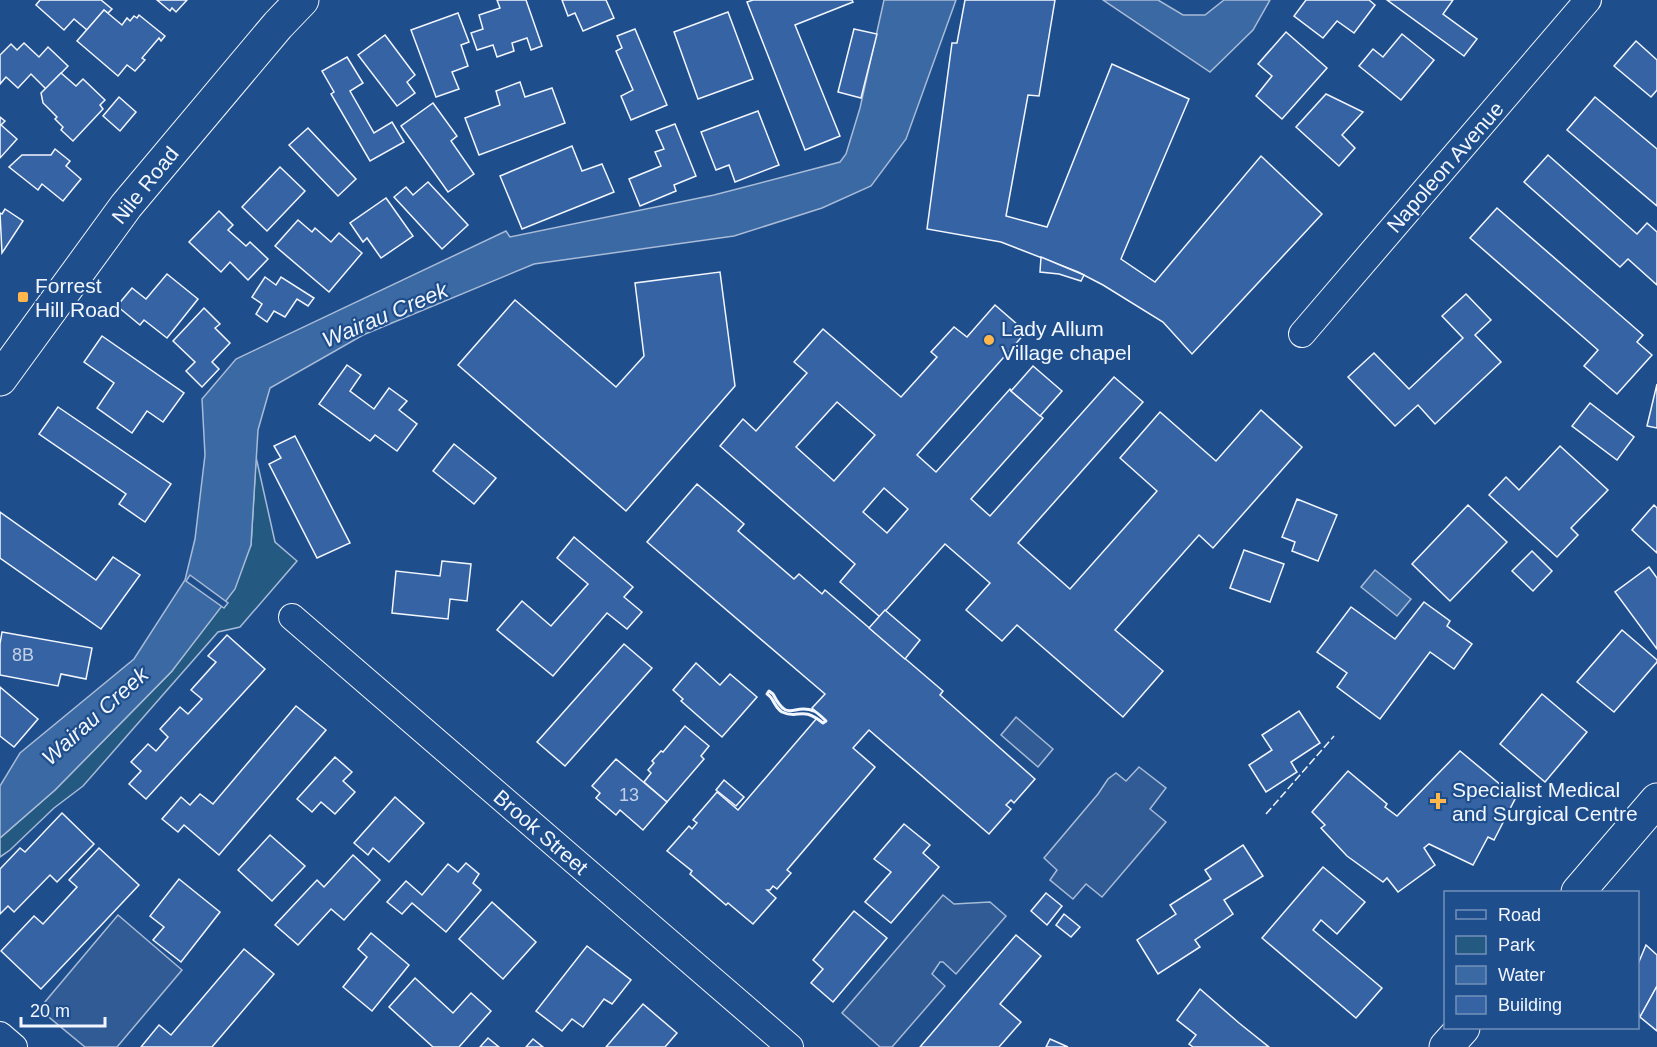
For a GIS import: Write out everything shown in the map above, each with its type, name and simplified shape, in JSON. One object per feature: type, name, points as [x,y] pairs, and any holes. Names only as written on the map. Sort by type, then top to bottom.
[{"type":"street","name":"Nile Road","points":[[0,379],[126,206],[278,25],[302,0]]},
{"type":"street","name":"Napoleon Avenue","points":[[1302,334],[1588,0]]},
{"type":"street","name":"Brook Street","points":[[292,617],[790,1047]]},
{"type":"street","points":[[1579,891],[1657,800]]},
{"type":"street","points":[[1446,1047],[1462,1029]]},
{"type":"street","points":[[0,1035],[14,1047]]},
{"type":"green space","points":[[256,457],[275,542],[297,561],[240,627],[218,632],[83,786],[54,808],[0,857],[0,838],[55,790],[172,671],[251,545]]},
{"type":"shaded area","points":[[1016,717],[1053,749],[1038,767],[1001,735]]},
{"type":"shaded area","points":[[1139,767],[1166,788],[1150,809],[1166,822],[1102,897],[1086,884],[1073,899],[1050,880],[1057,870],[1044,858],[1108,779],[1116,773],[1126,781]]},
{"type":"shaded area","points":[[943,895],[954,904],[990,902],[1006,916],[956,974],[940,962],[932,974],[945,986],[892,1047],[880,1047],[842,1013]]},
{"type":"shaded area","points":[[118,915],[182,970],[117,1047],[85,1047],[39,1009]]},
{"type":"water","name":"Wairau Creek","points":[[884,0],[956,0],[906,139],[871,186],[822,208],[734,236],[534,264],[363,335],[270,388],[258,430],[251,545],[235,589],[172,671],[55,790],[0,838],[0,786],[20,753],[134,659],[185,580],[195,539],[205,455],[202,399],[236,359],[506,231],[510,237],[714,195],[840,162],[846,154],[860,108]]},
{"type":"water","points":[[1103,0],[1158,0],[1183,15],[1205,15],[1224,0],[1270,0],[1253,30],[1210,72]]},
{"type":"water","points":[[1375,570],[1411,599],[1397,616],[1361,587]]},
{"type":"pier","points":[[190,575],[228,603],[224,608],[186,581]]},
{"type":"building","points":[[40,0],[101,0],[112,9],[108,13],[104,10],[87,30],[74,19],[64,30],[36,5]]},
{"type":"building","points":[[157,0],[187,0],[176,12],[172,8],[170,11]]},
{"type":"building","points":[[497,0],[526,0],[542,46],[531,50],[527,38],[512,43],[514,51],[497,57],[493,45],[477,50],[471,33],[483,29],[479,15],[500,8]]},
{"type":"building","points":[[562,0],[606,0],[614,18],[583,31],[575,13],[568,16]]},
{"type":"building","points":[[753,0],[852,0],[853,2],[795,25],[840,136],[805,150],[747,2]]},
{"type":"building","points":[[965,0],[1055,0],[1039,96],[1028,95],[1006,216],[1047,227],[1112,64],[1189,99],[1121,259],[1155,282],[1261,156],[1322,214],[1192,354],[1163,322],[1078,272],[1001,242],[927,229],[952,43],[957,43]]},
{"type":"building","points":[[1306,0],[1369,0],[1375,5],[1354,33],[1337,21],[1323,38],[1294,16]]},
{"type":"building","points":[[1387,0],[1453,0],[1443,14],[1477,39],[1464,56]]},
{"type":"building","points":[[104,10],[122,25],[127,18],[130,21],[134,16],[137,18],[139,15],[165,36],[161,41],[159,38],[142,58],[145,60],[135,71],[127,65],[118,76],[77,41]]},
{"type":"building","points":[[728,12],[753,79],[698,99],[674,32]]},
{"type":"building","points":[[458,13],[469,42],[461,45],[468,66],[452,72],[459,89],[436,97],[411,30]]},
{"type":"building","points":[[635,29],[667,105],[631,120],[621,96],[633,90],[616,51],[622,48],[617,36]]},
{"type":"building","points":[[854,29],[877,34],[861,98],[838,92]]},
{"type":"building","points":[[1286,32],[1327,68],[1282,119],[1256,96],[1272,76],[1258,64]]},
{"type":"building","points":[[1402,34],[1434,60],[1401,100],[1359,66],[1373,49],[1383,57]]},
{"type":"building","points":[[385,35],[415,75],[407,82],[415,93],[397,106],[358,55]]},
{"type":"building","points":[[1636,41],[1657,60],[1657,90],[1651,97],[1614,66]]},
{"type":"building","points":[[24,43],[39,57],[48,47],[68,66],[46,89],[31,74],[18,88],[6,77],[0,84],[0,55],[11,44],[17,50]]},
{"type":"building","points":[[347,57],[363,83],[350,91],[374,133],[392,122],[404,142],[370,161],[331,94],[334,92],[322,71]]},
{"type":"building","points":[[61,73],[76,86],[83,79],[105,100],[100,105],[103,109],[73,141],[61,130],[63,127],[55,119],[57,117],[43,103],[41,93]]},
{"type":"building","points":[[520,82],[525,97],[552,88],[565,123],[479,155],[465,118],[500,105],[496,91]]},
{"type":"building","points":[[1326,94],[1363,112],[1342,135],[1355,148],[1339,166],[1296,127]]},
{"type":"building","points":[[119,97],[136,112],[120,131],[103,116]]},
{"type":"building","points":[[1595,97],[1657,149],[1657,206],[1567,130]]},
{"type":"building","points":[[433,103],[457,136],[451,141],[474,174],[448,192],[401,126]]},
{"type":"building","points":[[758,111],[779,165],[735,182],[729,165],[716,170],[701,132]]},
{"type":"building","points":[[0,117],[5,121],[1,125],[17,139],[0,158]]},
{"type":"building","points":[[675,124],[696,176],[674,185],[676,191],[640,206],[629,179],[661,166],[655,152],[664,149],[656,131]]},
{"type":"building","points":[[308,128],[356,179],[338,196],[289,145]]},
{"type":"building","points":[[572,146],[582,171],[602,164],[614,192],[522,229],[500,176]]},
{"type":"building","points":[[55,149],[70,161],[66,166],[81,179],[63,201],[42,184],[38,190],[9,167],[22,155],[51,155]]},
{"type":"building","points":[[1548,155],[1637,234],[1647,223],[1657,232],[1657,285],[1628,259],[1620,267],[1524,182]]},
{"type":"building","points":[[280,167],[305,191],[267,231],[242,207]]},
{"type":"building","points":[[428,182],[468,225],[442,249],[394,197],[406,187],[413,195]]},
{"type":"building","points":[[386,198],[413,236],[381,258],[367,238],[363,242],[350,223]]},
{"type":"building","points":[[1497,208],[1643,335],[1637,342],[1652,355],[1617,394],[1584,366],[1598,350],[1470,238]]},
{"type":"building","points":[[5,209],[23,221],[2,253],[0,213],[2,214]]},
{"type":"building","points":[[219,211],[233,225],[228,230],[246,246],[250,242],[268,259],[248,280],[230,262],[221,272],[189,242]]},
{"type":"building","points":[[298,220],[312,232],[315,228],[331,242],[339,233],[362,253],[329,292],[275,246]]},
{"type":"building","points":[[1041,257],[1084,275],[1081,281],[1059,274],[1040,272]]},
{"type":"building","points":[[720,272],[735,386],[626,511],[458,365],[515,300],[616,387],[644,356],[635,283]]},
{"type":"building","points":[[167,274],[198,299],[167,338],[144,320],[140,325],[117,306],[132,288],[146,299]]},
{"type":"building","points":[[265,277],[276,285],[281,277],[314,298],[308,306],[297,299],[285,317],[274,311],[267,322],[256,314],[262,304],[252,297]]},
{"type":"building","points":[[1466,294],[1491,320],[1475,335],[1501,362],[1435,424],[1418,405],[1395,426],[1348,377],[1374,353],[1409,389],[1463,338],[1442,316]]},
{"type":"building","points":[[995,305],[1026,332],[917,455],[936,472],[1010,389],[1043,418],[971,499],[990,516],[1114,377],[1143,402],[1018,543],[1070,589],[1157,491],[1120,458],[1160,412],[1216,461],[1261,410],[1302,447],[1213,548],[1199,535],[1115,630],[1163,671],[1123,717],[1017,625],[1002,641],[966,610],[990,583],[945,544],[880,617],[840,582],[855,564],[720,446],[743,419],[756,431],[807,373],[794,362],[823,329],[901,397],[937,357],[931,352],[954,327],[967,337]],"holes":[[[837,402],[875,435],[834,481],[796,447]],[[884,488],[908,509],[887,533],[863,512]]]},
{"type":"building","points":[[204,308],[220,324],[215,328],[230,343],[212,362],[219,369],[202,387],[186,371],[195,362],[173,341]]},
{"type":"building","points":[[102,336],[184,393],[163,422],[147,411],[132,433],[97,408],[114,383],[84,362]]},
{"type":"building","points":[[347,365],[361,375],[350,391],[374,409],[389,388],[407,401],[399,410],[417,424],[397,451],[375,435],[370,441],[319,404]]},
{"type":"building","points":[[1033,366],[1062,391],[1040,416],[1011,391]]},
{"type":"building","points":[[1657,384],[1657,428],[1647,426]]},
{"type":"building","points":[[1590,403],[1634,437],[1617,460],[1572,426]]},
{"type":"building","points":[[58,407],[171,484],[145,522],[119,504],[126,494],[39,434]]},
{"type":"building","points":[[295,436],[350,543],[317,558],[269,464],[281,458],[274,446]]},
{"type":"building","points":[[454,444],[496,478],[474,504],[433,471]]},
{"type":"building","points":[[1560,446],[1608,490],[1571,528],[1578,535],[1557,557],[1489,495],[1506,477],[1519,490]]},
{"type":"building","points":[[697,484],[744,524],[738,531],[794,579],[799,574],[822,594],[825,590],[943,691],[940,695],[1035,779],[1014,803],[1011,800],[1006,805],[1011,809],[989,834],[869,730],[853,748],[875,767],[787,870],[791,873],[777,889],[773,886],[767,890],[776,898],[753,924],[728,903],[726,905],[690,874],[692,871],[667,851],[689,826],[692,829],[697,823],[693,820],[717,792],[738,810],[817,718],[823,723],[826,721],[812,708],[825,694],[647,542]]},
{"type":"building","points":[[1297,499],[1337,515],[1318,561],[1292,551],[1295,542],[1282,537]]},
{"type":"building","points":[[1468,505],[1507,542],[1450,601],[1412,564]]},
{"type":"building","points":[[1654,505],[1657,508],[1657,553],[1632,530]]},
{"type":"building","points":[[0,512],[96,580],[113,557],[140,575],[101,629],[0,558]]},
{"type":"building","points":[[574,537],[633,587],[624,597],[642,612],[627,629],[607,613],[553,676],[497,630],[522,601],[551,626],[588,584],[557,558]]},
{"type":"building","points":[[1244,550],[1284,564],[1270,602],[1230,588]]},
{"type":"building","points":[[1532,551],[1552,571],[1533,591],[1512,571]]},
{"type":"building","points":[[442,561],[471,564],[467,601],[450,599],[448,619],[392,613],[396,571],[440,576]]},
{"type":"building","points":[[1649,567],[1657,578],[1657,649],[1615,592]]},
{"type":"building","points":[[1424,602],[1450,621],[1447,626],[1472,644],[1454,669],[1430,652],[1380,719],[1337,687],[1347,673],[1317,652],[1351,607],[1395,639]]},
{"type":"building","points":[[885,610],[920,640],[905,659],[869,628]]},
{"type":"building","points":[[1622,630],[1657,662],[1614,712],[1577,682]]},
{"type":"building","points":[[2,632],[92,648],[86,679],[61,674],[58,686],[0,675]]},
{"type":"building","points":[[227,635],[265,669],[146,799],[129,784],[141,771],[131,762],[148,744],[156,751],[168,737],[160,729],[180,707],[188,714],[202,699],[191,690],[216,662],[208,656]]},
{"type":"building","points":[[624,644],[652,668],[565,766],[537,742]]},
{"type":"building","points":[[696,663],[720,685],[730,674],[757,697],[722,737],[681,701],[683,699],[673,690]]},
{"type":"building","points":[[0,687],[38,719],[14,747],[0,736]]},
{"type":"building","points":[[1542,694],[1587,732],[1545,782],[1500,744]]},
{"type":"building","points":[[296,706],[326,730],[219,855],[184,825],[178,832],[162,819],[181,797],[190,805],[200,794],[213,804]]},
{"type":"building","points":[[1299,711],[1320,743],[1291,762],[1297,772],[1266,792],[1249,765],[1272,750],[1262,735]]},
{"type":"building","points":[[685,726],[709,746],[701,756],[704,759],[667,802],[644,782],[651,773],[648,770],[654,763],[652,761],[661,751],[663,752]]},
{"type":"building","points":[[1460,751],[1508,791],[1504,794],[1515,799],[1494,840],[1488,837],[1473,865],[1429,844],[1424,848],[1435,865],[1398,892],[1387,878],[1383,882],[1347,856],[1321,828],[1325,825],[1312,812],[1348,771],[1387,804],[1385,807],[1397,816]]},
{"type":"building","points":[[335,757],[352,772],[343,781],[355,792],[335,814],[321,802],[312,812],[297,799]]},
{"type":"building","points":[[616,759],[667,802],[643,830],[620,810],[616,815],[596,798],[600,793],[592,786]]},
{"type":"building","points":[[724,780],[744,797],[736,806],[716,790]]},
{"type":"building","points":[[395,797],[424,823],[389,862],[373,848],[368,855],[354,843]]},
{"type":"building","points":[[62,813],[94,844],[57,882],[50,875],[14,912],[8,906],[0,914],[0,869],[20,848],[25,852]]},
{"type":"building","points":[[904,824],[930,845],[923,853],[939,867],[891,923],[865,902],[891,872],[874,859]]},
{"type":"building","points":[[270,835],[305,866],[272,901],[238,870]]},
{"type":"building","points":[[1243,845],[1263,876],[1224,900],[1233,914],[1195,940],[1200,947],[1158,974],[1137,940],[1176,914],[1170,905],[1211,879],[1205,870]]},
{"type":"building","points":[[99,848],[139,885],[41,989],[1,951],[34,916],[43,924],[77,887],[69,880]]},
{"type":"building","points":[[353,855],[380,880],[344,920],[331,909],[298,945],[275,925],[317,880],[324,887]]},
{"type":"building","points":[[466,863],[479,874],[473,883],[481,890],[446,932],[412,903],[402,914],[387,902],[406,881],[422,895],[448,864],[458,872]]},
{"type":"building","points":[[1323,867],[1365,902],[1337,934],[1321,920],[1313,930],[1382,988],[1356,1018],[1262,938]]},
{"type":"building","points":[[179,879],[220,912],[181,962],[153,940],[164,927],[150,916]]},
{"type":"building","points":[[1046,893],[1062,906],[1047,925],[1031,911]]},
{"type":"building","points":[[492,902],[536,942],[503,979],[459,939]]},
{"type":"building","points":[[854,911],[887,938],[833,1002],[811,983],[823,969],[813,960]]},
{"type":"building","points":[[1064,914],[1080,927],[1071,937],[1056,925]]},
{"type":"building","points":[[371,933],[409,965],[372,1011],[343,987],[367,957],[358,949]]},
{"type":"building","points":[[1016,935],[1041,956],[1000,1004],[1021,1022],[999,1047],[920,1047]]},
{"type":"building","points":[[1646,945],[1657,955],[1657,986],[1640,1017],[1639,1014],[1639,962]]},
{"type":"building","points":[[587,946],[631,980],[612,1004],[604,999],[583,1027],[572,1019],[562,1031],[536,1011]]},
{"type":"building","points":[[244,949],[274,974],[212,1047],[141,1047],[159,1025],[171,1035]]},
{"type":"building","points":[[415,978],[453,1013],[471,993],[491,1011],[459,1047],[433,1047],[389,1007]]},
{"type":"building","points":[[1657,986],[1657,1031],[1640,1017]]},
{"type":"building","points":[[1200,989],[1269,1047],[1193,1047],[1189,1044],[1196,1035],[1177,1020]]},
{"type":"building","points":[[643,1004],[677,1033],[665,1047],[606,1047]]},
{"type":"building","points":[[488,1038],[499,1047],[480,1047]]},
{"type":"building","points":[[533,1039],[543,1047],[526,1047]]},
{"type":"building","points":[[1050,1039],[1068,1047],[1046,1047]]},
{"type":"fence","points":[[1266,814],[1334,736]]},
{"type":"wall","points":[[769,691],[787,711],[807,709],[819,714],[826,721],[823,723],[810,715],[792,715],[782,712],[767,694],[769,691]]},
{"type":"place","name":"Forrest Hill Road","points":[[23,297]]},
{"type":"place","name":"Lady Allum Village chapel","points":[[989,340]]},
{"type":"place","name":"Specialist Medical and Surgical Centre","points":[[1438,801]]}]
